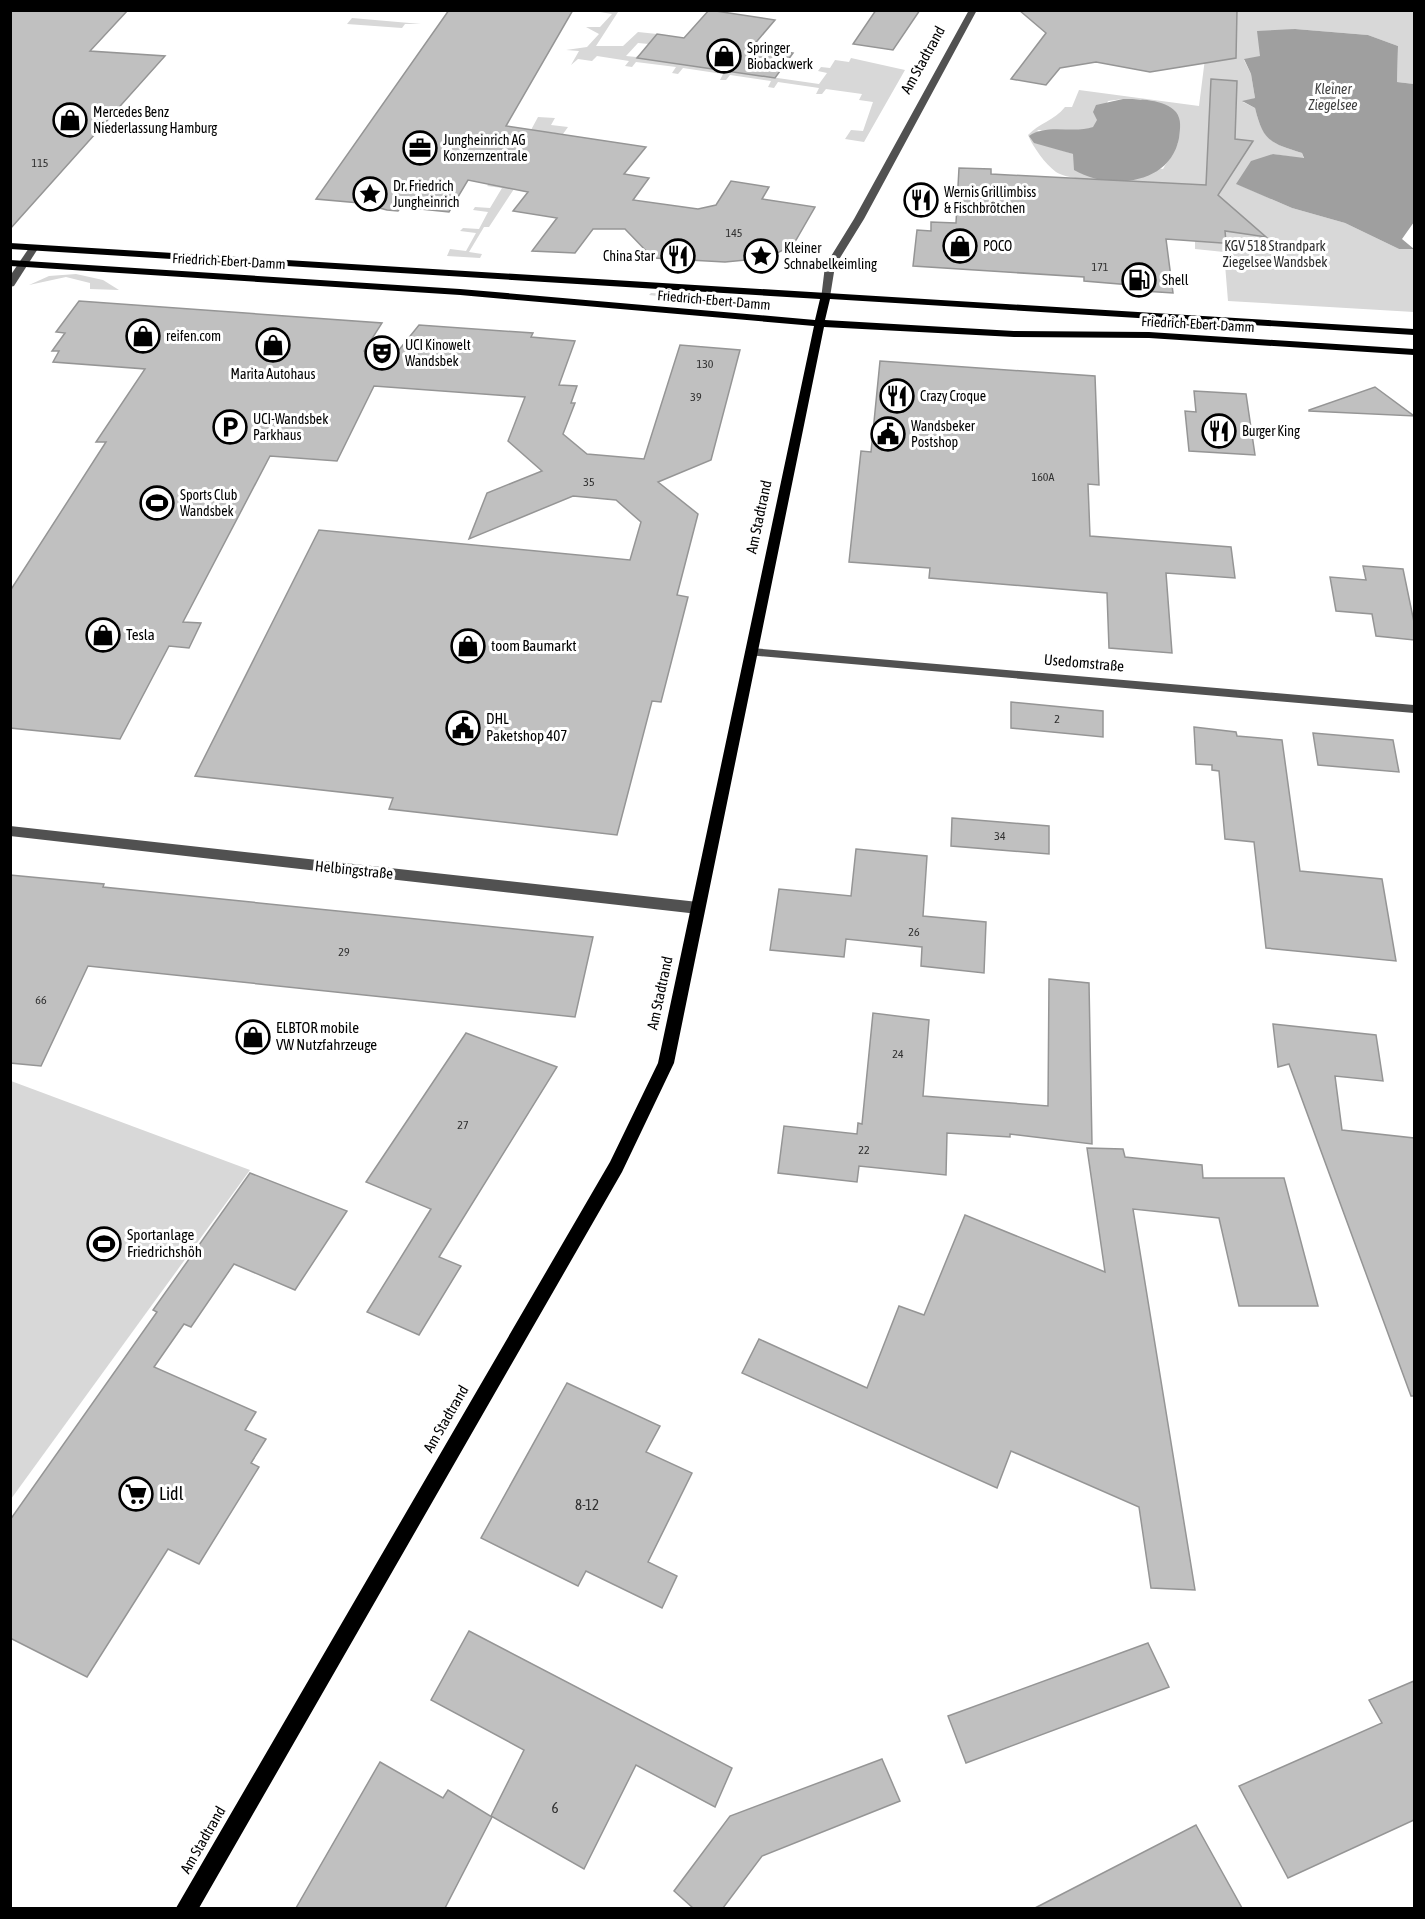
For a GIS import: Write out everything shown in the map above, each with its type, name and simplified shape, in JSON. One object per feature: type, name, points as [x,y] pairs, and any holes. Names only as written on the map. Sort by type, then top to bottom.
[{"type":"main road","name":"Friedrich-Ebert-Damm","points":[[10,246],[1414,332]]},
{"type":"main road","name":"Friedrich-Ebert-Damm","points":[[10,263],[484,294],[820,324],[940,332],[1149,335],[1414,352]]},
{"type":"main road","name":"Am Stadtrand","points":[[187,1908],[616,1167],[666,1063],[825,297]]},
{"type":"street","name":"Am Stadtrand","points":[[825,297],[830,266],[859,219],[973,10]]},
{"type":"street","points":[[10,284],[34,247]]},
{"type":"street","name":"Usedomstraße","points":[[751,652],[1414,709]]},
{"type":"street","name":"Helbingstraße","points":[[10,831],[698,908]]},
{"type":"green space","points":[[594,11],[618,12],[596,46],[623,46],[638,32],[657,34],[649,44],[638,43],[626,56],[636,57],[640,54],[676,59],[673,63],[819,84],[827,73],[818,71],[821,67],[830,68],[835,60],[849,62],[851,58],[905,70],[864,142],[845,139],[851,130],[863,131],[873,102],[859,100],[862,94],[826,89],[822,94],[816,94],[819,88],[778,82],[774,88],[768,87],[771,81],[730,75],[726,80],[720,80],[723,74],[683,68],[678,74],[672,73],[676,67],[636,62],[632,67],[625,66],[629,61],[597,56],[592,61],[578,59],[571,65],[579,51],[566,50],[587,47],[599,34],[586,27],[600,27],[612,14]]},
{"type":"green space","name":"KGV 518 Strandpark Ziegelsee Wandsbek","points":[[1211,11],[1414,11],[1414,84],[1397,82],[1398,46],[1368,35],[1295,29],[1260,40],[1260,57],[1244,60],[1251,74],[1255,98],[1243,102],[1255,108],[1261,128],[1270,139],[1302,153],[1304,159],[1273,154],[1237,184],[1292,208],[1345,223],[1399,249],[1414,249],[1414,312],[1228,301],[1224,252],[1195,249],[1195,185],[1100,181],[1066,176],[1056,172],[1048,165],[1028,135],[1065,107],[1072,107],[1079,90],[1199,106]],"holes":[[[1141,99],[1178,143],[1163,169],[1073,154],[1061,150],[1037,130],[1083,131],[1094,127],[1108,101]]]},
{"type":"green space","points":[[352,18],[421,24],[405,24],[402,28],[347,24]]},
{"type":"green space","points":[[538,117],[555,118],[551,125],[568,127],[563,134],[546,132],[535,144],[514,189],[489,227],[484,227],[469,252],[482,254],[480,258],[447,256],[450,249],[466,251],[476,233],[460,231],[463,228],[479,229],[488,212],[473,210],[475,207],[490,208],[502,188],[487,186],[518,154]]},
{"type":"green space","points":[[76,274],[103,280],[119,290],[90,289],[90,283],[66,277],[29,285],[49,276]]},
{"type":"green space","points":[[651,293],[746,299],[742,306],[649,295]]},
{"type":"green space","name":"Sportanlage Friedrichshöh","points":[[10,1081],[250,1170],[11,1499]]},
{"type":"water","name":"Kleiner Ziegelsee","points":[[1295,29],[1368,35],[1398,46],[1397,82],[1414,84],[1414,222],[1402,239],[1414,249],[1399,249],[1345,223],[1292,208],[1236,184],[1251,161],[1273,154],[1304,158],[1302,153],[1270,139],[1261,128],[1255,108],[1242,101],[1255,98],[1251,74],[1244,59],[1260,56],[1257,31]]},
{"type":"water","points":[[1123,99],[1165,104],[1176,112],[1179,118],[1179,138],[1173,154],[1164,166],[1136,180],[1103,180],[1088,176],[1074,170],[1073,154],[1034,143],[1029,136],[1044,130],[1077,130],[1093,127],[1097,120],[1093,112],[1096,105]]},
{"type":"building","name":"Mercedes Benz Niederlassung Hamburg","points":[[10,10],[128,10],[90,51],[165,56],[10,229]]},
{"type":"building","points":[[449,10],[573,10],[506,126],[646,147],[624,174],[649,178],[633,200],[698,209],[716,205],[731,181],[769,187],[762,199],[815,207],[796,240],[787,248],[767,258],[725,262],[653,258],[625,229],[593,229],[575,253],[532,251],[557,218],[513,211],[528,192],[468,180],[449,212],[401,207],[398,211],[387,210],[360,203],[316,199]]},
{"type":"building","name":"Springer Biobackwerk","points":[[709,10],[775,20],[752,47],[793,53],[775,78],[637,58],[657,34],[684,38]]},
{"type":"building","points":[[876,10],[920,10],[893,50],[853,44]]},
{"type":"building","points":[[1019,10],[1237,10],[1236,58],[1150,72],[1096,62],[1060,68],[1046,85],[1011,79],[1046,33]]},
{"type":"building","points":[[1211,79],[1237,81],[1235,139],[1253,141],[1218,195],[1266,237],[1225,231],[1226,242],[1222,243],[1166,239],[1173,293],[1143,291],[1143,286],[1084,281],[1084,277],[913,266],[917,230],[931,231],[931,222],[956,223],[959,168],[991,169],[991,174],[1206,185]]},
{"type":"building","points":[[79,301],[382,323],[364,351],[386,366],[419,325],[533,333],[531,337],[575,341],[559,385],[577,386],[571,403],[575,403],[563,434],[587,454],[644,459],[680,345],[740,350],[711,460],[658,482],[698,514],[677,595],[688,597],[661,702],[652,701],[617,835],[389,809],[393,798],[195,776],[319,530],[630,560],[641,522],[616,500],[573,496],[469,539],[487,493],[542,471],[508,441],[525,397],[374,386],[337,461],[270,456],[183,622],[201,623],[189,648],[169,646],[120,739],[10,728],[10,591],[106,442],[96,442],[145,369],[53,362],[59,351],[52,351],[65,333],[56,332]]},
{"type":"building","points":[[880,361],[1095,376],[1099,485],[1088,484],[1090,536],[1231,547],[1235,578],[1166,573],[1172,653],[1109,648],[1107,593],[929,578],[930,568],[849,562],[861,451],[871,452]]},
{"type":"building","points":[[1375,387],[1414,416],[1309,411],[1309,410]]},
{"type":"building","name":"Burger King","points":[[1194,391],[1246,394],[1255,455],[1189,451],[1185,411],[1196,412]]},
{"type":"building","points":[[1363,566],[1403,569],[1414,622],[1414,640],[1376,636],[1372,614],[1336,611],[1330,577],[1366,580]]},
{"type":"building","points":[[1011,702],[1103,711],[1103,737],[1011,728]]},
{"type":"building","points":[[1194,727],[1236,732],[1237,736],[1282,740],[1300,871],[1382,879],[1396,961],[1266,948],[1254,842],[1225,839],[1219,771],[1212,770],[1212,765],[1196,764]]},
{"type":"building","points":[[1313,733],[1393,740],[1399,772],[1318,765]]},
{"type":"building","points":[[952,818],[1049,826],[1049,854],[951,846]]},
{"type":"building","points":[[856,849],[927,856],[923,916],[986,922],[984,973],[921,966],[922,947],[846,939],[844,957],[770,950],[779,889],[851,896]]},
{"type":"building","points":[[10,875],[104,884],[103,887],[593,937],[575,1017],[88,966],[41,1066],[10,1063]]},
{"type":"building","points":[[1049,979],[1089,983],[1092,1144],[1010,1134],[1010,1137],[947,1133],[946,1175],[859,1166],[857,1182],[778,1173],[784,1126],[857,1134],[858,1123],[862,1124],[873,1013],[929,1020],[923,1096],[1048,1106]]},
{"type":"building","points":[[1273,1024],[1376,1035],[1383,1081],[1335,1076],[1342,1130],[1414,1138],[1414,1396],[1411,1396],[1289,1064],[1278,1067]]},
{"type":"building","points":[[466,1033],[557,1067],[439,1257],[461,1266],[419,1335],[367,1312],[431,1209],[366,1182]]},
{"type":"building","points":[[1087,1148],[1123,1149],[1125,1157],[1202,1165],[1203,1178],[1284,1178],[1318,1306],[1239,1306],[1219,1218],[1133,1209],[1195,1590],[1151,1588],[1139,1507],[1011,1451],[997,1488],[742,1373],[759,1339],[867,1388],[899,1306],[924,1315],[965,1215],[1105,1272]]},
{"type":"building","name":"Lidl","points":[[250,1173],[347,1211],[295,1290],[234,1264],[191,1327],[184,1324],[154,1367],[256,1412],[245,1430],[266,1439],[251,1463],[259,1467],[199,1564],[168,1549],[87,1677],[10,1638],[10,1520],[157,1312],[153,1310]]},
{"type":"building","points":[[567,1383],[660,1426],[646,1452],[692,1473],[648,1562],[677,1576],[662,1608],[586,1571],[578,1586],[481,1538]]},
{"type":"building","points":[[469,1631],[732,1768],[715,1807],[636,1765],[584,1869],[491,1816],[524,1750],[431,1700]]},
{"type":"building","points":[[1148,1643],[1169,1687],[966,1763],[948,1716]]},
{"type":"building","points":[[1414,1681],[1414,1820],[1288,1878],[1239,1786],[1382,1723],[1369,1700]]},
{"type":"building","points":[[882,1759],[900,1801],[762,1856],[723,1908],[693,1908],[674,1891],[730,1816]]},
{"type":"building","points":[[380,1762],[443,1798],[448,1790],[492,1817],[445,1908],[296,1908]]},
{"type":"building","points":[[1196,1825],[1242,1908],[1035,1908]]},
{"type":"place","name":"Springer Biobackwerk","points":[[724,56]]},
{"type":"place","name":"Mercedes Benz Niederlassung Hamburg","points":[[70,120]]},
{"type":"place","name":"Jungheinrich AG Konzernzentrale","points":[[420,148]]},
{"type":"place","name":"Dr. Friedrich Jungheinrich","points":[[370,194]]},
{"type":"place","name":"Wernis Grillimbiss & Fischbrötchen","points":[[921,200]]},
{"type":"place","name":"POCO","points":[[960,246]]},
{"type":"place","name":"China Star","points":[[678,256]]},
{"type":"place","name":"Kleiner Schnabelkeimling","points":[[761,256]]},
{"type":"place","name":"Shell","points":[[1139,280]]},
{"type":"place","name":"reifen.com","points":[[143,336]]},
{"type":"place","name":"Marita Autohaus","points":[[273,345]]},
{"type":"place","name":"UCI Kinowelt Wandsbek","points":[[382,353]]},
{"type":"place","name":"Crazy Croque","points":[[897,396]]},
{"type":"place","name":"UCI-Wandsbek Parkhaus","points":[[230,427]]},
{"type":"place","name":"Burger King","points":[[1219,431]]},
{"type":"place","name":"Wandsbeker Postshop","points":[[888,434]]},
{"type":"place","name":"Sports Club Wandsbek","points":[[157,503]]},
{"type":"place","name":"Tesla","points":[[103,635]]},
{"type":"place","name":"toom Baumarkt","points":[[468,646]]},
{"type":"place","name":"DHL Paketshop 407","points":[[463,728]]},
{"type":"place","name":"ELBTOR mobile VW Nutzfahrzeuge","points":[[253,1037]]},
{"type":"place","name":"Sportanlage Friedrichshöh","points":[[104,1244]]},
{"type":"place","name":"Lidl","points":[[136,1494]]}]
